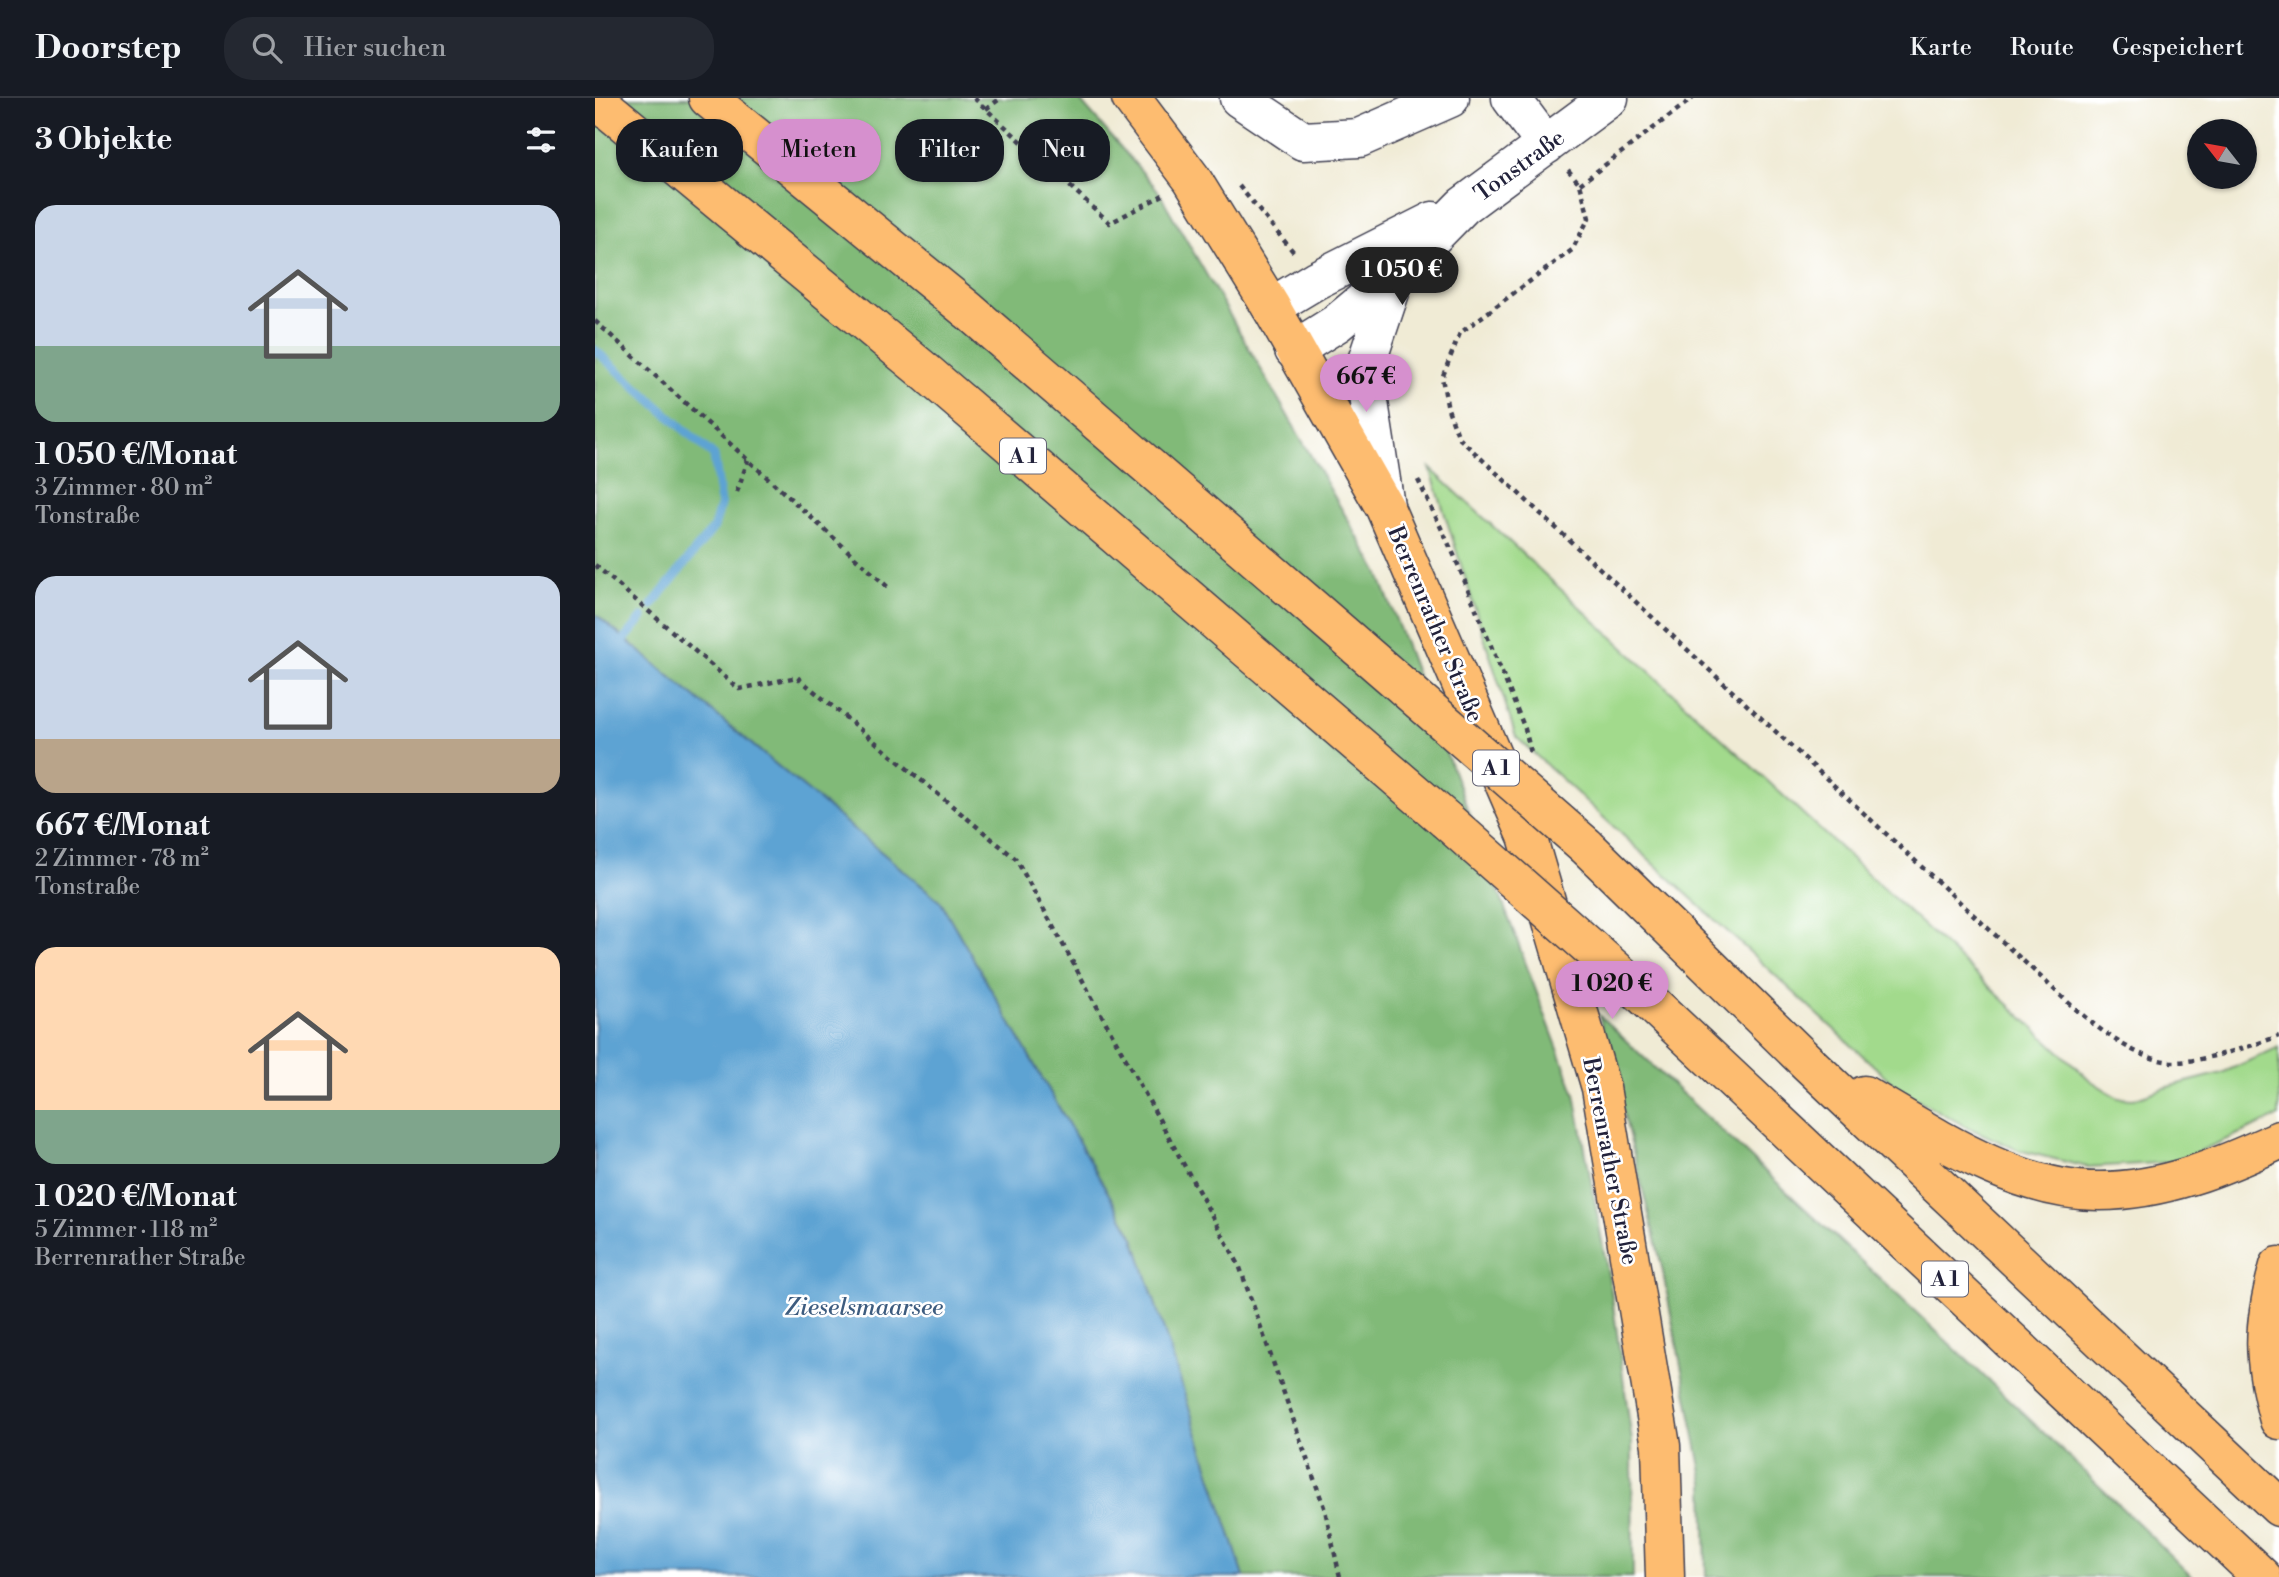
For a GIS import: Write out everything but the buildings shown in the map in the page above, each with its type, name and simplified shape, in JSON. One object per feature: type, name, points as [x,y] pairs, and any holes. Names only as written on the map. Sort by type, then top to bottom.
[{"type":"main road","name":"A 1","points":[[708,98],[969,311],[1586,846],[1808,1063],[2279,1507]]},
{"type":"main road","name":"Berrenrather Straße","points":[[1131,98],[1192,178],[1271,307],[1385,508],[1527,836],[1601,1088],[1661,1446],[1665,1577]]},
{"type":"main road","name":"A 1","points":[[595,99],[928,374],[1446,820],[1628,981],[2263,1577]]},
{"type":"main road","points":[[1808,1063],[1978,1160],[2018,1176],[2061,1187],[2099,1191],[2144,1186],[2187,1177],[2237,1159],[2279,1139]]},
{"type":"main road","points":[[2279,1266],[2269,1301],[2265,1339],[2268,1379],[2279,1420]]},
{"type":"street","points":[[1240,98],[1303,141],[1359,138],[1450,98]]},
{"type":"street","points":[[1511,98],[1546,145]]},
{"type":"street","name":"Tonstraße","points":[[1294,350],[1338,323],[1396,274],[1463,206],[1609,98]]},
{"type":"street","name":"Tonstraße","points":[[1271,307],[1316,280],[1463,206]]},
{"type":"street","name":"Tonstraße","points":[[1385,508],[1364,370],[1396,274]]},
{"type":"path","points":[[974,98],[1110,223],[1192,178]]},
{"type":"path","points":[[986,109],[1001,98]]},
{"type":"path","points":[[1580,184],[1693,98]]},
{"type":"path","points":[[1546,145],[1580,184],[1589,218],[1572,250],[1460,333],[1443,378],[1448,410],[1459,438],[2019,957],[2118,1041],[2145,1057],[2174,1062],[2203,1058],[2279,1036]]},
{"type":"path","points":[[595,321],[890,589]]},
{"type":"path","points":[[737,492],[748,460]]},
{"type":"path","points":[[595,565],[739,689],[797,677],[1016,859],[1239,1265],[1325,1510],[1340,1577]]},
{"type":"green space","points":[[595,98],[1078,98],[1096,119],[1018,119],[1018,182],[1110,182],[1110,135],[1157,189],[1378,572],[1575,1094],[1611,1290],[1632,1441],[1633,1577],[1244,1577],[1134,1238],[940,901],[595,614]]},
{"type":"green space","points":[[1430,468],[2090,1080],[2118,1098],[2133,1099],[2222,1073],[2279,1047],[2279,1116],[2175,1162],[2087,1167],[2018,1150],[1965,1126],[1899,1089],[1516,737]]},
{"type":"green space","points":[[1599,1015],[2046,1435],[2192,1577],[1706,1577],[1704,1483],[1661,1263]]},
{"type":"water","name":"Zieselsmaarsee","points":[[595,614],[940,901],[1134,1238],[1244,1577],[595,1577]]},
{"type":"waterway","points":[[595,350],[714,456],[721,503],[714,527],[652,605]]},
{"type":"waterway","points":[[625,639],[643,617]]}]
